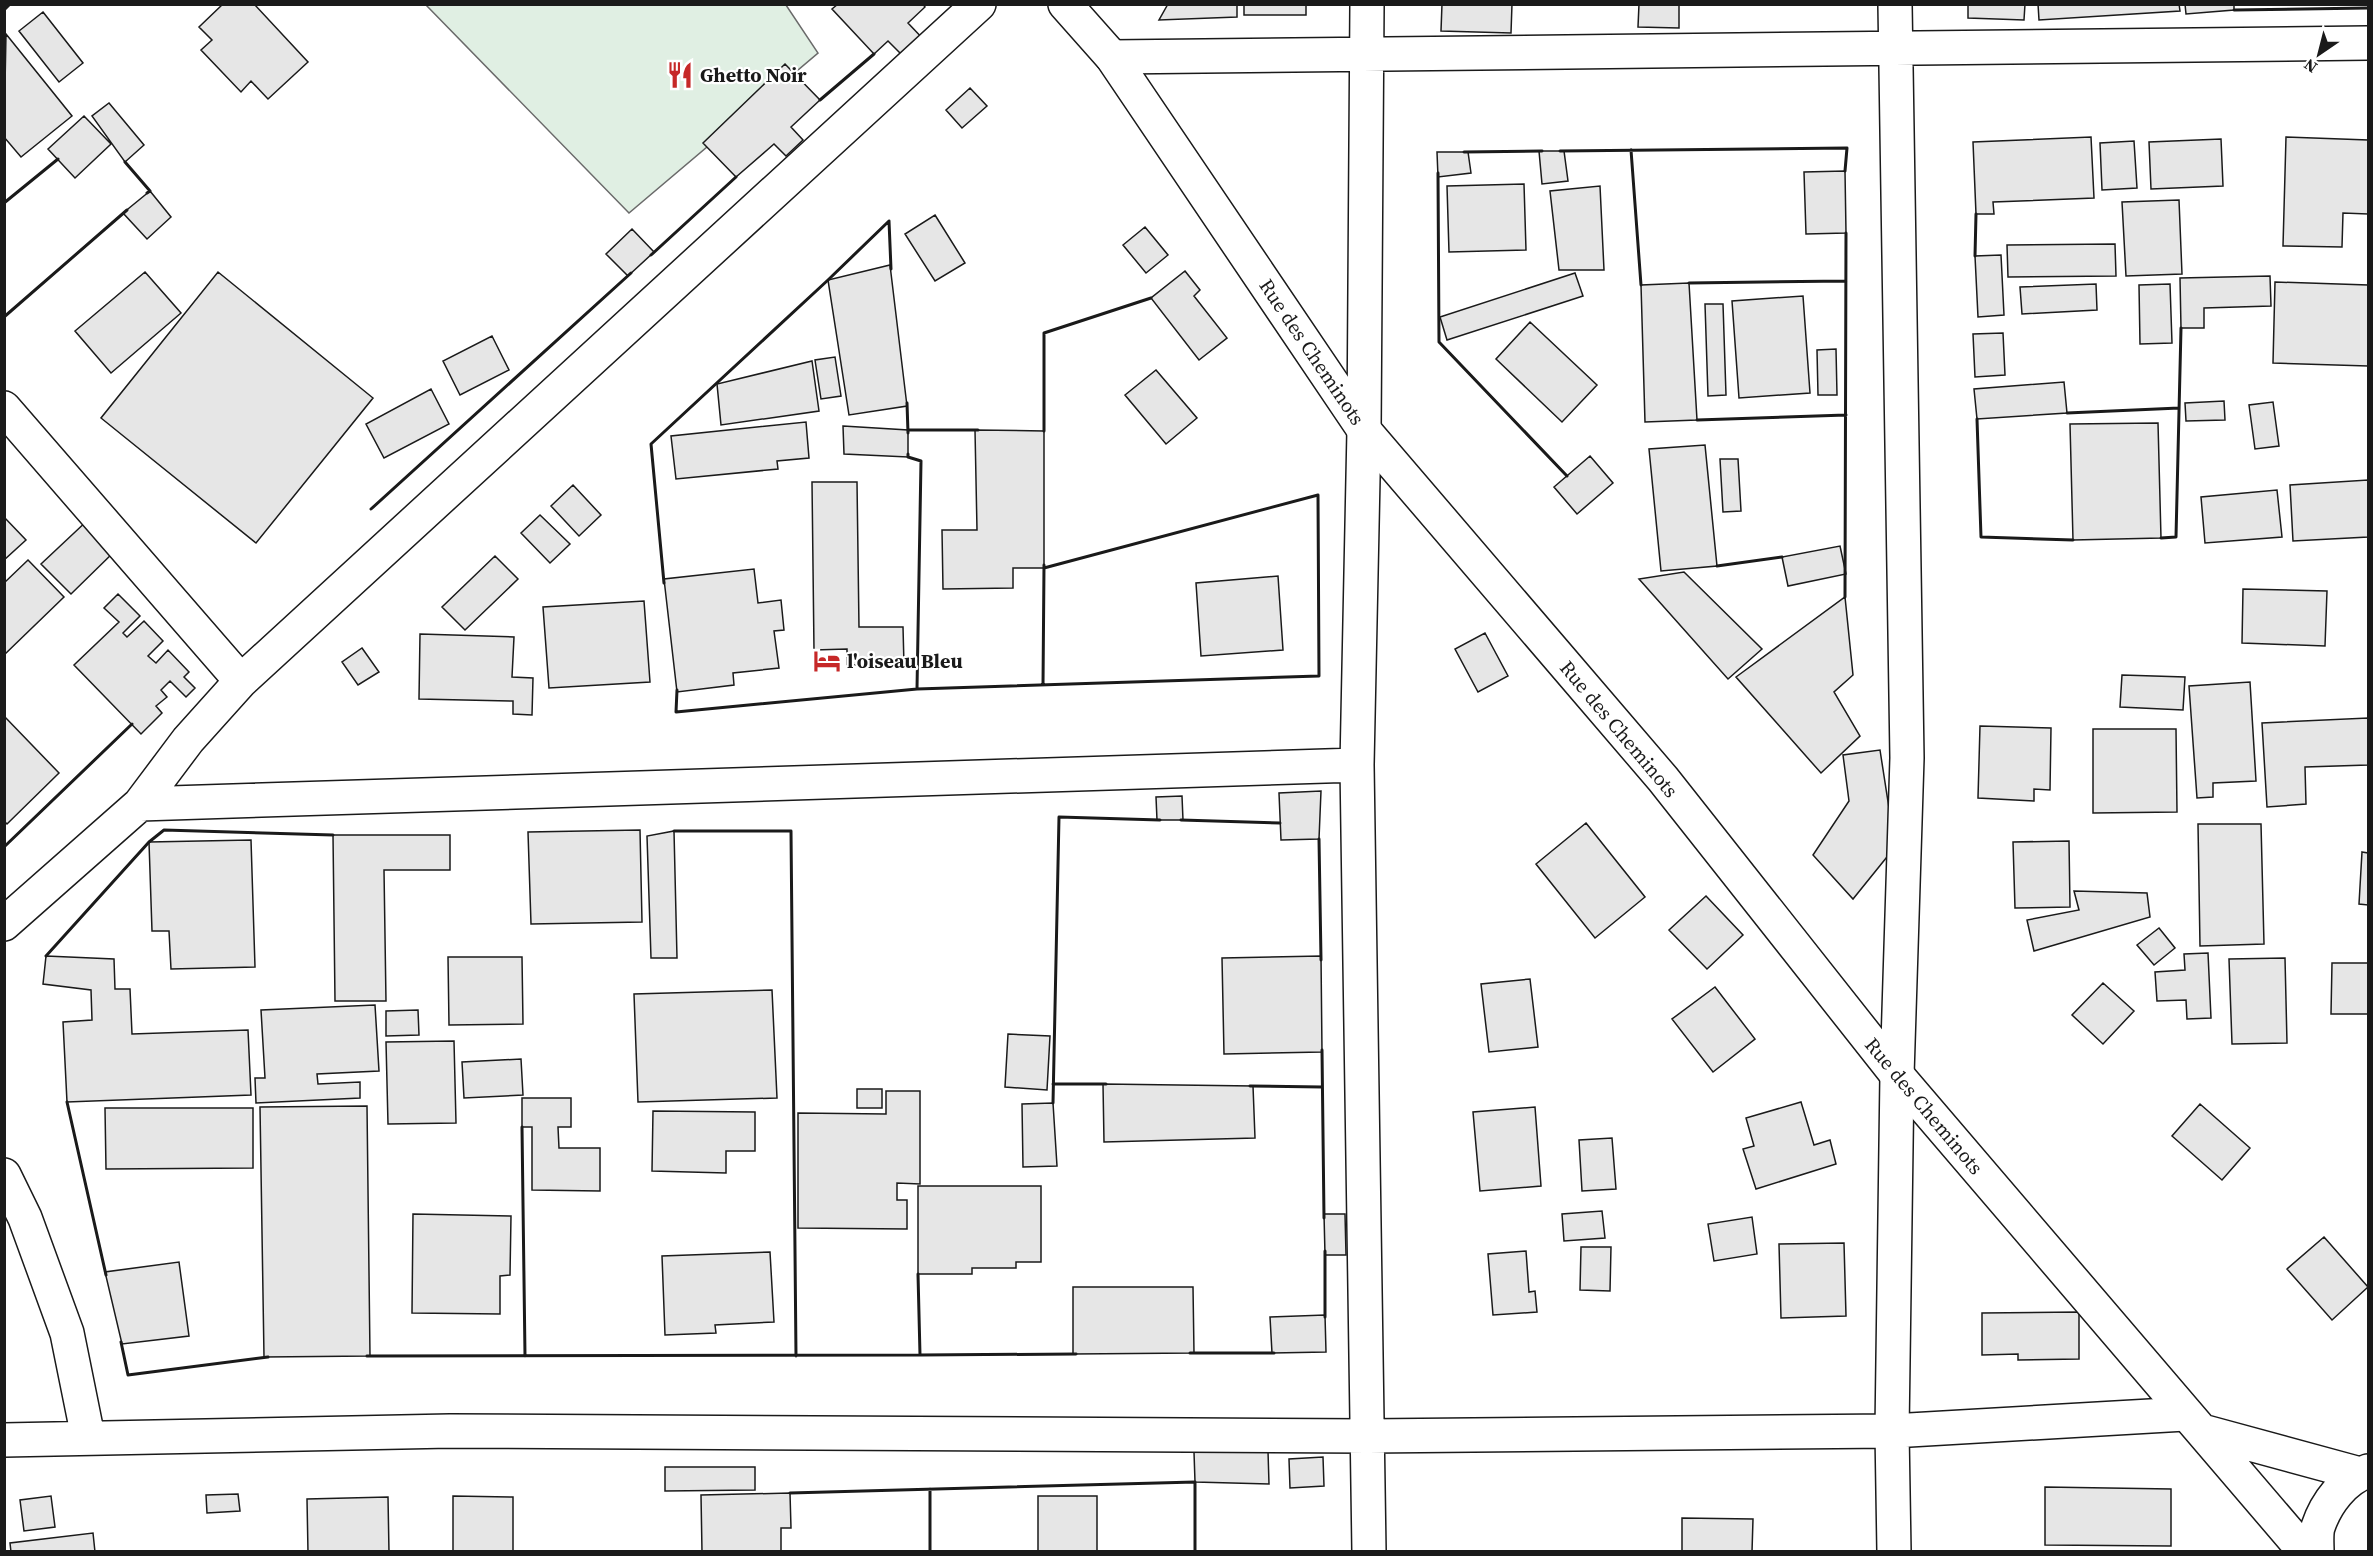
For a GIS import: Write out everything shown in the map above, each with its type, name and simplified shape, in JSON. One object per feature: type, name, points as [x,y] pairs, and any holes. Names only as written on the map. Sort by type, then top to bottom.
[{"type":"street","points":[[4,924],[140,804],[188,740],[241,681],[979,4]]},
{"type":"street","name":"Rue des Cheminots","points":[[1065,4],[1112,57],[1364,430],[1663,779],[1897,1076],[2305,1551]]},
{"type":"street","points":[[1367,4],[1364,430],[1357,765],[1369,1551]]},
{"type":"street","points":[[1894,1551],[1892,1431],[1897,1076],[1907,758],[1895,4]]},
{"type":"street","points":[[1112,57],[2368,43]]},
{"type":"street","points":[[4,408],[241,681]]},
{"type":"street","points":[[140,804],[1357,765]]},
{"type":"street","points":[[4,1175],[25,1218],[67,1334],[88,1437]]},
{"type":"street","points":[[4,1440],[450,1431],[1368,1436],[1892,1431],[2193,1422],[2364,1472]]},
{"type":"street","points":[[2317,1551],[2317,1529],[2333,1496],[2364,1472]]},
{"type":"green space","points":[[426,5],[786,5],[818,53],[629,213]]},
{"type":"building","points":[[223,4],[254,4],[308,62],[268,99],[251,81],[241,92],[201,50],[212,40],[199,27]]},
{"type":"building","points":[[838,4],[923,4],[925,7],[908,23],[926,42],[906,59],[888,41],[874,54],[832,9]]},
{"type":"building","points":[[1168,4],[1237,4],[1237,17],[1159,20]]},
{"type":"building","points":[[1244,4],[1306,4],[1306,15],[1244,15]]},
{"type":"building","points":[[1442,4],[1512,4],[1511,33],[1441,31]]},
{"type":"building","points":[[1639,4],[1679,4],[1679,28],[1638,27]]},
{"type":"building","points":[[1968,4],[2025,4],[2024,20],[1968,18]]},
{"type":"building","points":[[2038,4],[2179,4],[2180,11],[2039,20]]},
{"type":"building","points":[[2185,4],[2234,4],[2234,10],[2186,14]]},
{"type":"building","points":[[43,12],[83,63],[59,82],[19,31]]},
{"type":"building","points":[[6,34],[72,116],[21,157],[4,137]]},
{"type":"building","points":[[785,64],[820,100],[791,127],[803,140],[786,156],[774,144],[736,177],[703,143]]},
{"type":"building","points":[[970,88],[987,106],[962,128],[946,110]]},
{"type":"building","points":[[109,103],[144,145],[125,162],[92,116]]},
{"type":"building","points":[[84,116],[111,144],[75,178],[48,149]]},
{"type":"building","points":[[2091,137],[2094,198],[1993,202],[1994,214],[1976,214],[1973,142]]},
{"type":"building","points":[[2286,137],[2368,140],[2368,214],[2343,213],[2342,247],[2283,246]]},
{"type":"building","points":[[2221,139],[2223,186],[2151,189],[2149,142]]},
{"type":"building","points":[[2134,141],[2137,188],[2102,190],[2100,143]]},
{"type":"building","points":[[1539,151],[1564,151],[1568,181],[1542,184]]},
{"type":"building","points":[[1437,152],[1468,152],[1471,173],[1438,177]]},
{"type":"building","points":[[1845,171],[1846,233],[1806,234],[1804,172]]},
{"type":"building","points":[[1524,184],[1526,250],[1449,252],[1447,186]]},
{"type":"building","points":[[1600,186],[1604,270],[1559,270],[1550,191]]},
{"type":"building","points":[[150,191],[171,217],[147,239],[123,213]]},
{"type":"building","points":[[2179,200],[2182,274],[2126,276],[2122,202]]},
{"type":"building","points":[[935,215],[965,263],[935,281],[905,234]]},
{"type":"building","points":[[1145,227],[1168,255],[1146,273],[1123,245]]},
{"type":"building","points":[[632,229],[654,252],[628,276],[606,254]]},
{"type":"building","points":[[2115,244],[2116,276],[2008,277],[2007,245]]},
{"type":"building","points":[[2001,255],[2004,315],[1978,317],[1975,256]]},
{"type":"building","points":[[890,265],[907,406],[849,415],[828,280]]},
{"type":"building","points":[[1185,271],[1200,290],[1194,296],[1227,338],[1199,360],[1151,298]]},
{"type":"building","points":[[145,272],[181,313],[111,373],[75,331]]},
{"type":"building","points":[[218,272],[373,398],[256,543],[101,418]]},
{"type":"building","points":[[1575,273],[1583,296],[1447,340],[1440,317]]},
{"type":"building","points":[[2270,276],[2271,306],[2204,308],[2204,328],[2181,328],[2180,278]]},
{"type":"building","points":[[2275,282],[2368,285],[2368,366],[2273,363]]},
{"type":"building","points":[[1689,283],[1697,420],[1645,422],[1641,285]]},
{"type":"building","points":[[2096,284],[2097,310],[2022,314],[2020,287]]},
{"type":"building","points":[[2170,284],[2172,343],[2140,344],[2139,285]]},
{"type":"building","points":[[1803,296],[1810,393],[1739,398],[1732,301]]},
{"type":"building","points":[[1705,304],[1723,304],[1726,395],[1708,396]]},
{"type":"building","points":[[1530,322],[1597,385],[1562,422],[1496,359]]},
{"type":"building","points":[[2003,333],[2005,375],[1975,377],[1973,334]]},
{"type":"building","points":[[492,336],[509,370],[460,395],[443,361]]},
{"type":"building","points":[[1836,349],[1837,395],[1818,395],[1817,350]]},
{"type":"building","points":[[835,357],[841,396],[821,399],[815,360]]},
{"type":"building","points":[[812,361],[819,411],[721,425],[717,384]]},
{"type":"building","points":[[1156,370],[1197,418],[1166,444],[1125,395]]},
{"type":"building","points":[[2064,382],[2067,413],[1977,419],[1974,389]]},
{"type":"building","points":[[431,389],[449,424],[384,458],[366,424]]},
{"type":"building","points":[[2224,401],[2225,420],[2186,421],[2185,403]]},
{"type":"building","points":[[2273,402],[2279,446],[2255,449],[2249,405]]},
{"type":"building","points":[[806,422],[809,458],[777,461],[778,469],[676,479],[671,436]]},
{"type":"building","points":[[2158,423],[2161,538],[2073,540],[2070,424]]},
{"type":"building","points":[[843,426],[908,430],[908,457],[844,454]]},
{"type":"building","points":[[975,430],[1044,431],[1044,568],[1013,568],[1013,588],[943,589],[942,530],[977,530]]},
{"type":"building","points":[[1705,445],[1717,566],[1661,571],[1649,449]]},
{"type":"building","points":[[1590,456],[1613,483],[1577,514],[1554,487]]},
{"type":"building","points":[[1720,459],[1738,459],[1741,511],[1723,512]]},
{"type":"building","points":[[2368,480],[2368,537],[2293,541],[2290,485]]},
{"type":"building","points":[[812,482],[857,482],[859,627],[903,627],[904,665],[847,665],[847,649],[814,650]]},
{"type":"building","points":[[573,485],[601,515],[579,536],[551,506]]},
{"type":"building","points":[[2277,490],[2282,537],[2205,543],[2201,497]]},
{"type":"building","points":[[540,515],[570,544],[550,563],[521,533]]},
{"type":"building","points":[[4,517],[26,540],[4,560]]},
{"type":"building","points":[[90,518],[118,548],[71,594],[41,564]]},
{"type":"building","points":[[1840,546],[1846,574],[1788,586],[1782,557]]},
{"type":"building","points":[[495,556],[518,579],[465,630],[442,607]]},
{"type":"building","points":[[28,560],[64,597],[4,655],[4,583]]},
{"type":"building","points":[[754,569],[758,603],[781,600],[784,630],[774,631],[779,668],[733,673],[734,685],[677,692],[664,579]]},
{"type":"building","points":[[1684,572],[1762,649],[1728,679],[1639,579]]},
{"type":"building","points":[[1278,576],[1283,650],[1201,656],[1196,583]]},
{"type":"building","points":[[2243,589],[2327,591],[2325,646],[2242,643]]},
{"type":"building","points":[[118,594],[140,616],[123,633],[127,637],[144,621],[163,641],[148,656],[156,663],[168,650],[189,672],[184,677],[195,688],[186,697],[170,681],[161,690],[167,697],[156,706],[162,713],[141,734],[74,665],[119,622],[104,608]]},
{"type":"building","points":[[1845,597],[1853,675],[1834,692],[1860,736],[1821,773],[1736,677]]},
{"type":"building","points":[[644,601],[650,682],[549,688],[543,607]]},
{"type":"building","points":[[1485,633],[1508,676],[1478,692],[1455,649]]},
{"type":"building","points":[[420,634],[514,637],[512,677],[533,678],[532,715],[513,714],[513,701],[419,699]]},
{"type":"building","points":[[362,648],[379,672],[358,685],[342,662]]},
{"type":"building","points":[[2122,675],[2185,677],[2183,710],[2120,707]]},
{"type":"building","points":[[2250,682],[2256,781],[2213,783],[2213,797],[2197,798],[2189,686]]},
{"type":"building","points":[[4,716],[59,773],[7,824],[4,821]]},
{"type":"building","points":[[2368,718],[2368,765],[2305,767],[2306,804],[2267,807],[2262,723]]},
{"type":"building","points":[[1980,726],[2051,728],[2050,790],[2034,789],[2034,801],[1978,798]]},
{"type":"building","points":[[2093,729],[2176,729],[2177,812],[2093,813]]},
{"type":"building","points":[[1880,750],[1895,847],[1853,899],[1813,855],[1849,801],[1843,755]]},
{"type":"building","points":[[1321,791],[1319,839],[1281,840],[1279,793]]},
{"type":"building","points":[[1182,796],[1183,820],[1157,820],[1156,797]]},
{"type":"building","points":[[1586,823],[1645,897],[1595,938],[1536,864]]},
{"type":"building","points":[[2198,824],[2261,824],[2264,944],[2200,946]]},
{"type":"building","points":[[640,830],[642,922],[531,924],[528,832]]},
{"type":"building","points":[[674,831],[677,958],[651,958],[647,836]]},
{"type":"building","points":[[333,835],[450,835],[450,870],[384,870],[386,1001],[335,1001]]},
{"type":"building","points":[[251,840],[255,967],[171,969],[169,931],[152,931],[149,842]]},
{"type":"building","points":[[2069,841],[2070,907],[2015,908],[2013,842]]},
{"type":"building","points":[[2362,852],[2368,853],[2368,905],[2359,904]]},
{"type":"building","points":[[2074,891],[2147,893],[2150,917],[2034,951],[2027,920],[2079,910]]},
{"type":"building","points":[[1706,896],[1743,935],[1707,969],[1669,930]]},
{"type":"building","points":[[2159,928],[2175,948],[2154,965],[2137,945]]},
{"type":"building","points":[[2208,953],[2211,1018],[2187,1019],[2186,1000],[2157,1001],[2155,972],[2185,970],[2184,954]]},
{"type":"building","points":[[46,956],[114,959],[115,989],[130,989],[132,1034],[248,1030],[251,1095],[67,1102],[63,1022],[92,1020],[91,990],[43,984]]},
{"type":"building","points":[[1321,956],[1322,1052],[1224,1054],[1222,958]]},
{"type":"building","points":[[448,957],[522,957],[523,1024],[449,1025]]},
{"type":"building","points":[[2285,958],[2287,1043],[2232,1044],[2229,959]]},
{"type":"building","points":[[2332,963],[2368,963],[2368,1014],[2331,1014]]},
{"type":"building","points":[[1530,979],[1538,1047],[1489,1052],[1481,984]]},
{"type":"building","points":[[2103,983],[2134,1011],[2103,1044],[2072,1015]]},
{"type":"building","points":[[1715,987],[1755,1039],[1713,1072],[1672,1019]]},
{"type":"building","points":[[772,990],[777,1098],[638,1102],[634,994]]},
{"type":"building","points":[[375,1005],[379,1071],[317,1074],[318,1084],[360,1082],[360,1098],[256,1103],[255,1078],[265,1078],[261,1010]]},
{"type":"building","points":[[418,1010],[419,1035],[386,1036],[386,1011]]},
{"type":"building","points":[[1008,1034],[1050,1036],[1047,1090],[1005,1087]]},
{"type":"building","points":[[454,1041],[456,1123],[388,1124],[386,1042]]},
{"type":"building","points":[[521,1059],[523,1095],[464,1098],[462,1062]]},
{"type":"building","points":[[1103,1084],[1253,1086],[1255,1138],[1104,1142]]},
{"type":"building","points":[[857,1089],[882,1089],[882,1108],[857,1108]]},
{"type":"building","points":[[886,1091],[920,1091],[920,1184],[897,1183],[897,1200],[907,1200],[907,1229],[798,1228],[798,1113],[886,1114]]},
{"type":"building","points":[[522,1098],[571,1098],[571,1127],[558,1127],[559,1148],[600,1148],[600,1191],[532,1190],[532,1127],[522,1127]]},
{"type":"building","points":[[1801,1102],[1814,1145],[1830,1140],[1836,1164],[1756,1189],[1743,1149],[1754,1146],[1746,1118]]},
{"type":"building","points":[[1053,1103],[1057,1166],[1023,1167],[1022,1104]]},
{"type":"building","points":[[2200,1104],[2250,1148],[2222,1180],[2172,1136]]},
{"type":"building","points":[[367,1106],[370,1356],[264,1357],[260,1107]]},
{"type":"building","points":[[1535,1107],[1541,1186],[1480,1191],[1473,1112]]},
{"type":"building","points":[[105,1108],[253,1108],[253,1168],[106,1169]]},
{"type":"building","points":[[653,1111],[755,1112],[755,1151],[726,1151],[726,1173],[652,1171]]},
{"type":"building","points":[[1612,1138],[1616,1189],[1582,1191],[1579,1140]]},
{"type":"building","points":[[918,1186],[1041,1186],[1041,1262],[1016,1262],[1016,1268],[972,1268],[972,1274],[918,1274]]},
{"type":"building","points":[[1602,1211],[1605,1238],[1564,1241],[1562,1214]]},
{"type":"building","points":[[413,1214],[511,1216],[510,1275],[500,1276],[500,1314],[412,1313]]},
{"type":"building","points":[[1324,1214],[1345,1214],[1346,1255],[1325,1255]]},
{"type":"building","points":[[1752,1217],[1757,1254],[1714,1261],[1708,1224]]},
{"type":"building","points":[[2324,1237],[2368,1287],[2332,1320],[2287,1269]]},
{"type":"building","points":[[1844,1243],[1846,1316],[1781,1318],[1779,1244]]},
{"type":"building","points":[[1581,1247],[1611,1247],[1610,1291],[1580,1290]]},
{"type":"building","points":[[1526,1251],[1529,1292],[1535,1291],[1537,1312],[1493,1315],[1488,1254]]},
{"type":"building","points":[[770,1252],[774,1322],[715,1325],[716,1333],[665,1335],[662,1256]]},
{"type":"building","points":[[179,1262],[189,1336],[122,1344],[105,1272]]},
{"type":"building","points":[[1073,1287],[1193,1287],[1194,1353],[1073,1354]]},
{"type":"building","points":[[2079,1312],[2079,1359],[2018,1360],[2018,1354],[1982,1355],[1982,1313]]},
{"type":"building","points":[[1325,1315],[1326,1352],[1272,1353],[1270,1317]]},
{"type":"building","points":[[1268,1451],[1269,1484],[1195,1482],[1194,1452]]},
{"type":"building","points":[[1323,1457],[1324,1486],[1290,1488],[1289,1459]]},
{"type":"building","points":[[665,1467],[755,1467],[755,1490],[665,1491]]},
{"type":"building","points":[[2045,1487],[2171,1489],[2171,1546],[2045,1545]]},
{"type":"building","points":[[790,1493],[791,1528],[781,1528],[781,1552],[702,1552],[701,1495]]},
{"type":"building","points":[[238,1494],[240,1511],[207,1513],[206,1495]]},
{"type":"building","points":[[51,1496],[55,1527],[24,1531],[20,1500]]},
{"type":"building","points":[[453,1496],[513,1497],[513,1552],[453,1552]]},
{"type":"building","points":[[1038,1496],[1097,1496],[1097,1552],[1038,1552]]},
{"type":"building","points":[[388,1497],[389,1552],[308,1552],[307,1499]]},
{"type":"building","points":[[1682,1518],[1753,1519],[1752,1552],[1682,1552]]},
{"type":"building","points":[[93,1533],[95,1552],[11,1552],[10,1543]]},
{"type":"wall","points":[[4,10],[10,4]]},
{"type":"wall","points":[[2234,10],[2368,8]]},
{"type":"wall","points":[[820,100],[874,54]]},
{"type":"wall","points":[[1560,151],[1847,148],[1845,171]]},
{"type":"wall","points":[[1631,150],[1641,285]]},
{"type":"wall","points":[[1464,152],[1542,151]]},
{"type":"wall","points":[[4,203],[58,159]]},
{"type":"wall","points":[[125,162],[150,191],[147,193]]},
{"type":"wall","points":[[1438,173],[1439,342],[1567,476]]},
{"type":"wall","points":[[651,255],[736,177]]},
{"type":"wall","points":[[4,317],[127,210]]},
{"type":"wall","points":[[1975,256],[1976,214]]},
{"type":"wall","points":[[889,221],[891,269]]},
{"type":"wall","points":[[664,583],[651,444],[889,221]]},
{"type":"wall","points":[[1845,597],[1846,233]]},
{"type":"wall","points":[[371,509],[631,273]]},
{"type":"wall","points":[[1689,283],[1846,281]]},
{"type":"wall","points":[[1044,431],[1044,333],[1151,298]]},
{"type":"wall","points":[[2161,538],[2176,537],[2181,328]]},
{"type":"wall","points":[[907,403],[908,433]]},
{"type":"wall","points":[[2067,413],[2179,408]]},
{"type":"wall","points":[[1697,420],[1846,415]]},
{"type":"wall","points":[[1977,419],[1981,537],[2073,540]]},
{"type":"wall","points":[[908,430],[978,430]]},
{"type":"wall","points":[[908,454],[908,457],[921,461],[917,689]]},
{"type":"wall","points":[[677,690],[676,712],[917,689],[1319,676],[1318,495],[1044,568]]},
{"type":"wall","points":[[1717,566],[1782,557]]},
{"type":"wall","points":[[1043,685],[1044,565]]},
{"type":"wall","points":[[4,847],[132,724]]},
{"type":"wall","points":[[1053,1103],[1059,817],[1160,820]]},
{"type":"wall","points":[[1181,820],[1280,823]]},
{"type":"wall","points":[[46,956],[149,842],[164,830],[333,835]]},
{"type":"wall","points":[[674,831],[791,831],[796,1356]]},
{"type":"wall","points":[[1319,839],[1321,960]]},
{"type":"wall","points":[[1322,1050],[1324,1218]]},
{"type":"wall","points":[[1053,1084],[1106,1084]]},
{"type":"wall","points":[[1250,1086],[1322,1087]]},
{"type":"wall","points":[[67,1102],[106,1275]]},
{"type":"wall","points":[[522,1127],[525,1356]]},
{"type":"wall","points":[[1325,1251],[1325,1317]]},
{"type":"wall","points":[[367,1356],[920,1355],[918,1274]]},
{"type":"wall","points":[[121,1342],[128,1375],[268,1357]]},
{"type":"wall","points":[[1190,1353],[1274,1353]]},
{"type":"wall","points":[[920,1355],[1076,1354]]},
{"type":"wall","points":[[790,1493],[1195,1482],[1195,1552]]},
{"type":"wall","points":[[930,1489],[930,1552]]},
{"type":"place","name":"Ghetto Noir","points":[[680,75]]},
{"type":"place","name":"l'oiseau Bleu","points":[[827,661]]}]
